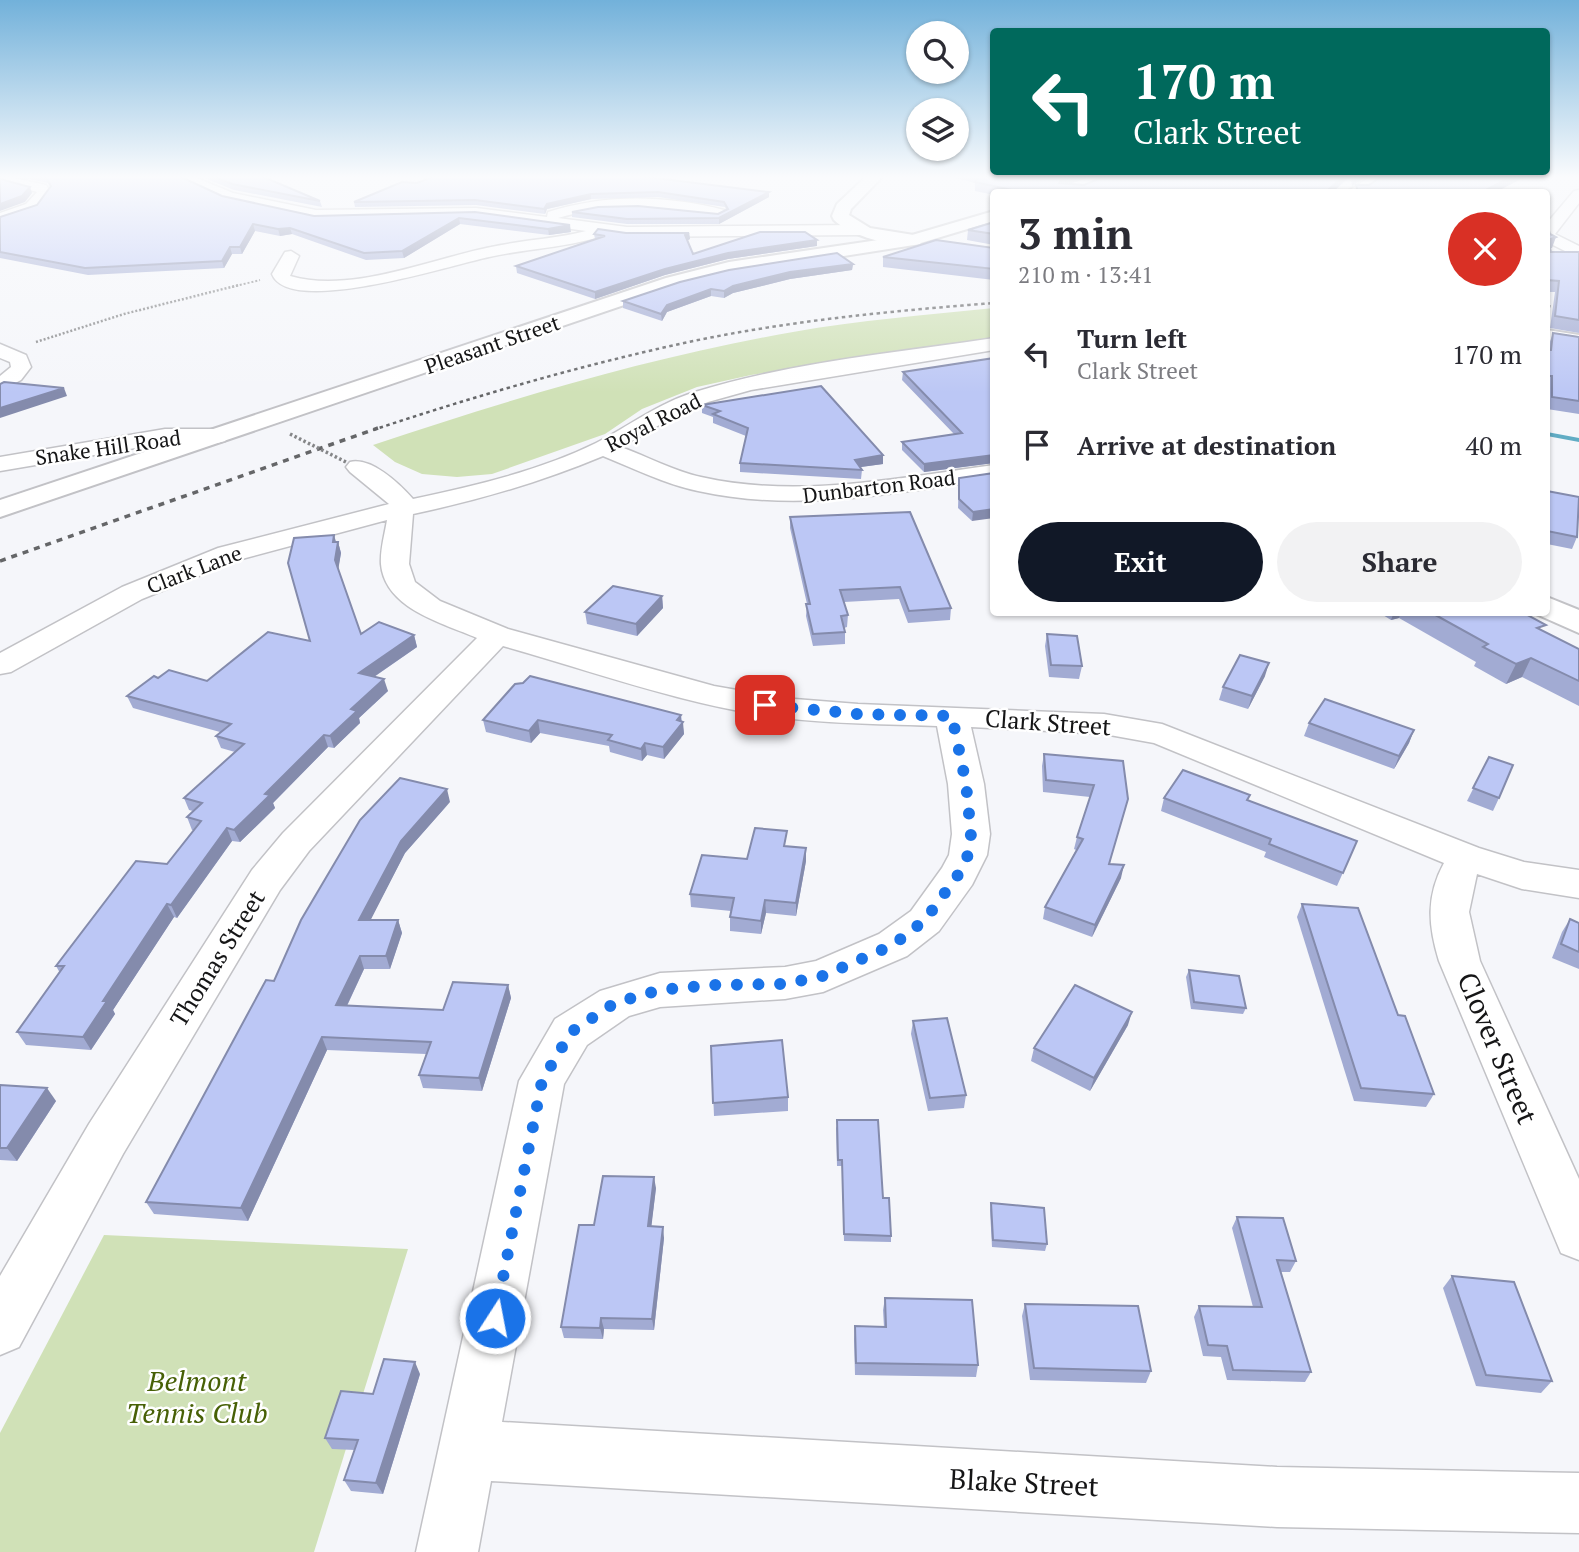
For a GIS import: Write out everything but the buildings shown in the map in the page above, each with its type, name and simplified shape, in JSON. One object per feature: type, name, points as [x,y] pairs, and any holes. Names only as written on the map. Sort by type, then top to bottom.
[{"type":"main road","points":[[823,255],[835,247]]},
{"type":"main road","name":"Pleasant Street","points":[[0,509],[673,282],[729,268],[869,247]]},
{"type":"main road","points":[[1550,330],[1579,334]]},
{"type":"main road","points":[[1550,336],[1579,341]]},
{"type":"main road","points":[[1550,608],[1579,623]]},
{"type":"street","points":[[291,256],[281,274],[286,281],[309,285],[378,279],[492,251],[518,247]]},
{"type":"street","name":"Royal Road","points":[[401,509],[494,488],[603,448],[660,415],[700,397],[749,384],[990,345]]},
{"type":"street","points":[[0,385],[14,376],[21,367],[19,359],[3,351]]},
{"type":"street","name":"Snake Hill Road","points":[[0,464],[165,436],[217,436]]},
{"type":"street","name":"Dunbarton Road","points":[[603,448],[682,479],[763,495],[837,494],[990,473]]},
{"type":"street","points":[[353,465],[391,491],[402,502],[401,509]]},
{"type":"street","name":"Clark Street","points":[[401,509],[395,564],[402,585],[430,607],[497,635],[620,671],[747,702],[832,713],[1104,724],[1162,734],[1466,857],[1522,875],[1579,884]]},
{"type":"street","name":"Clark Lane","points":[[0,665],[100,609],[202,564],[281,538],[401,509]]},
{"type":"street","name":"Thomas Street","points":[[0,1328],[106,1139],[265,880],[296,842],[497,635]]},
{"type":"street","points":[[447,1552],[542,1081],[571,1032],[615,1003],[660,990],[713,985],[785,984],[823,976],[893,945],[925,920],[958,875],[969,844],[970,808],[952,716]]},
{"type":"street","name":"Clover Street","points":[[1466,857],[1454,880],[1450,897],[1449,914],[1454,942],[1480,1009],[1579,1236]]},
{"type":"street","name":"Blake Street","points":[[469,1450],[1277,1497],[1579,1503]]},
{"type":"path","points":[[3,351],[124,314],[281,274]]},
{"type":"path","points":[[290,434],[353,465]]},
{"type":"green space","points":[[990,308],[990,339],[751,375],[697,387],[642,409],[605,434],[492,474],[457,477],[422,474],[395,462],[373,445],[476,411],[687,354],[818,328]]},
{"type":"green space","name":"Belmont Tennis Club","points":[[104,1235],[408,1249],[314,1552],[0,1552],[0,1433]]},
{"type":"waterway","points":[[1550,435],[1579,440]]},
{"type":"railway","points":[[373,430],[527,382],[684,343],[838,318],[990,303]]},
{"type":"railway","points":[[1550,306],[1579,308]]},
{"type":"railway","points":[[0,561],[378,428]]},
{"type":"route","points":[[495,1318],[542,1081],[571,1032],[615,1003],[660,990],[713,985],[785,984],[823,976],[850,966],[893,945],[925,920],[958,875],[968,855],[971,834],[970,808],[952,716],[820,712],[765,705]]}]
